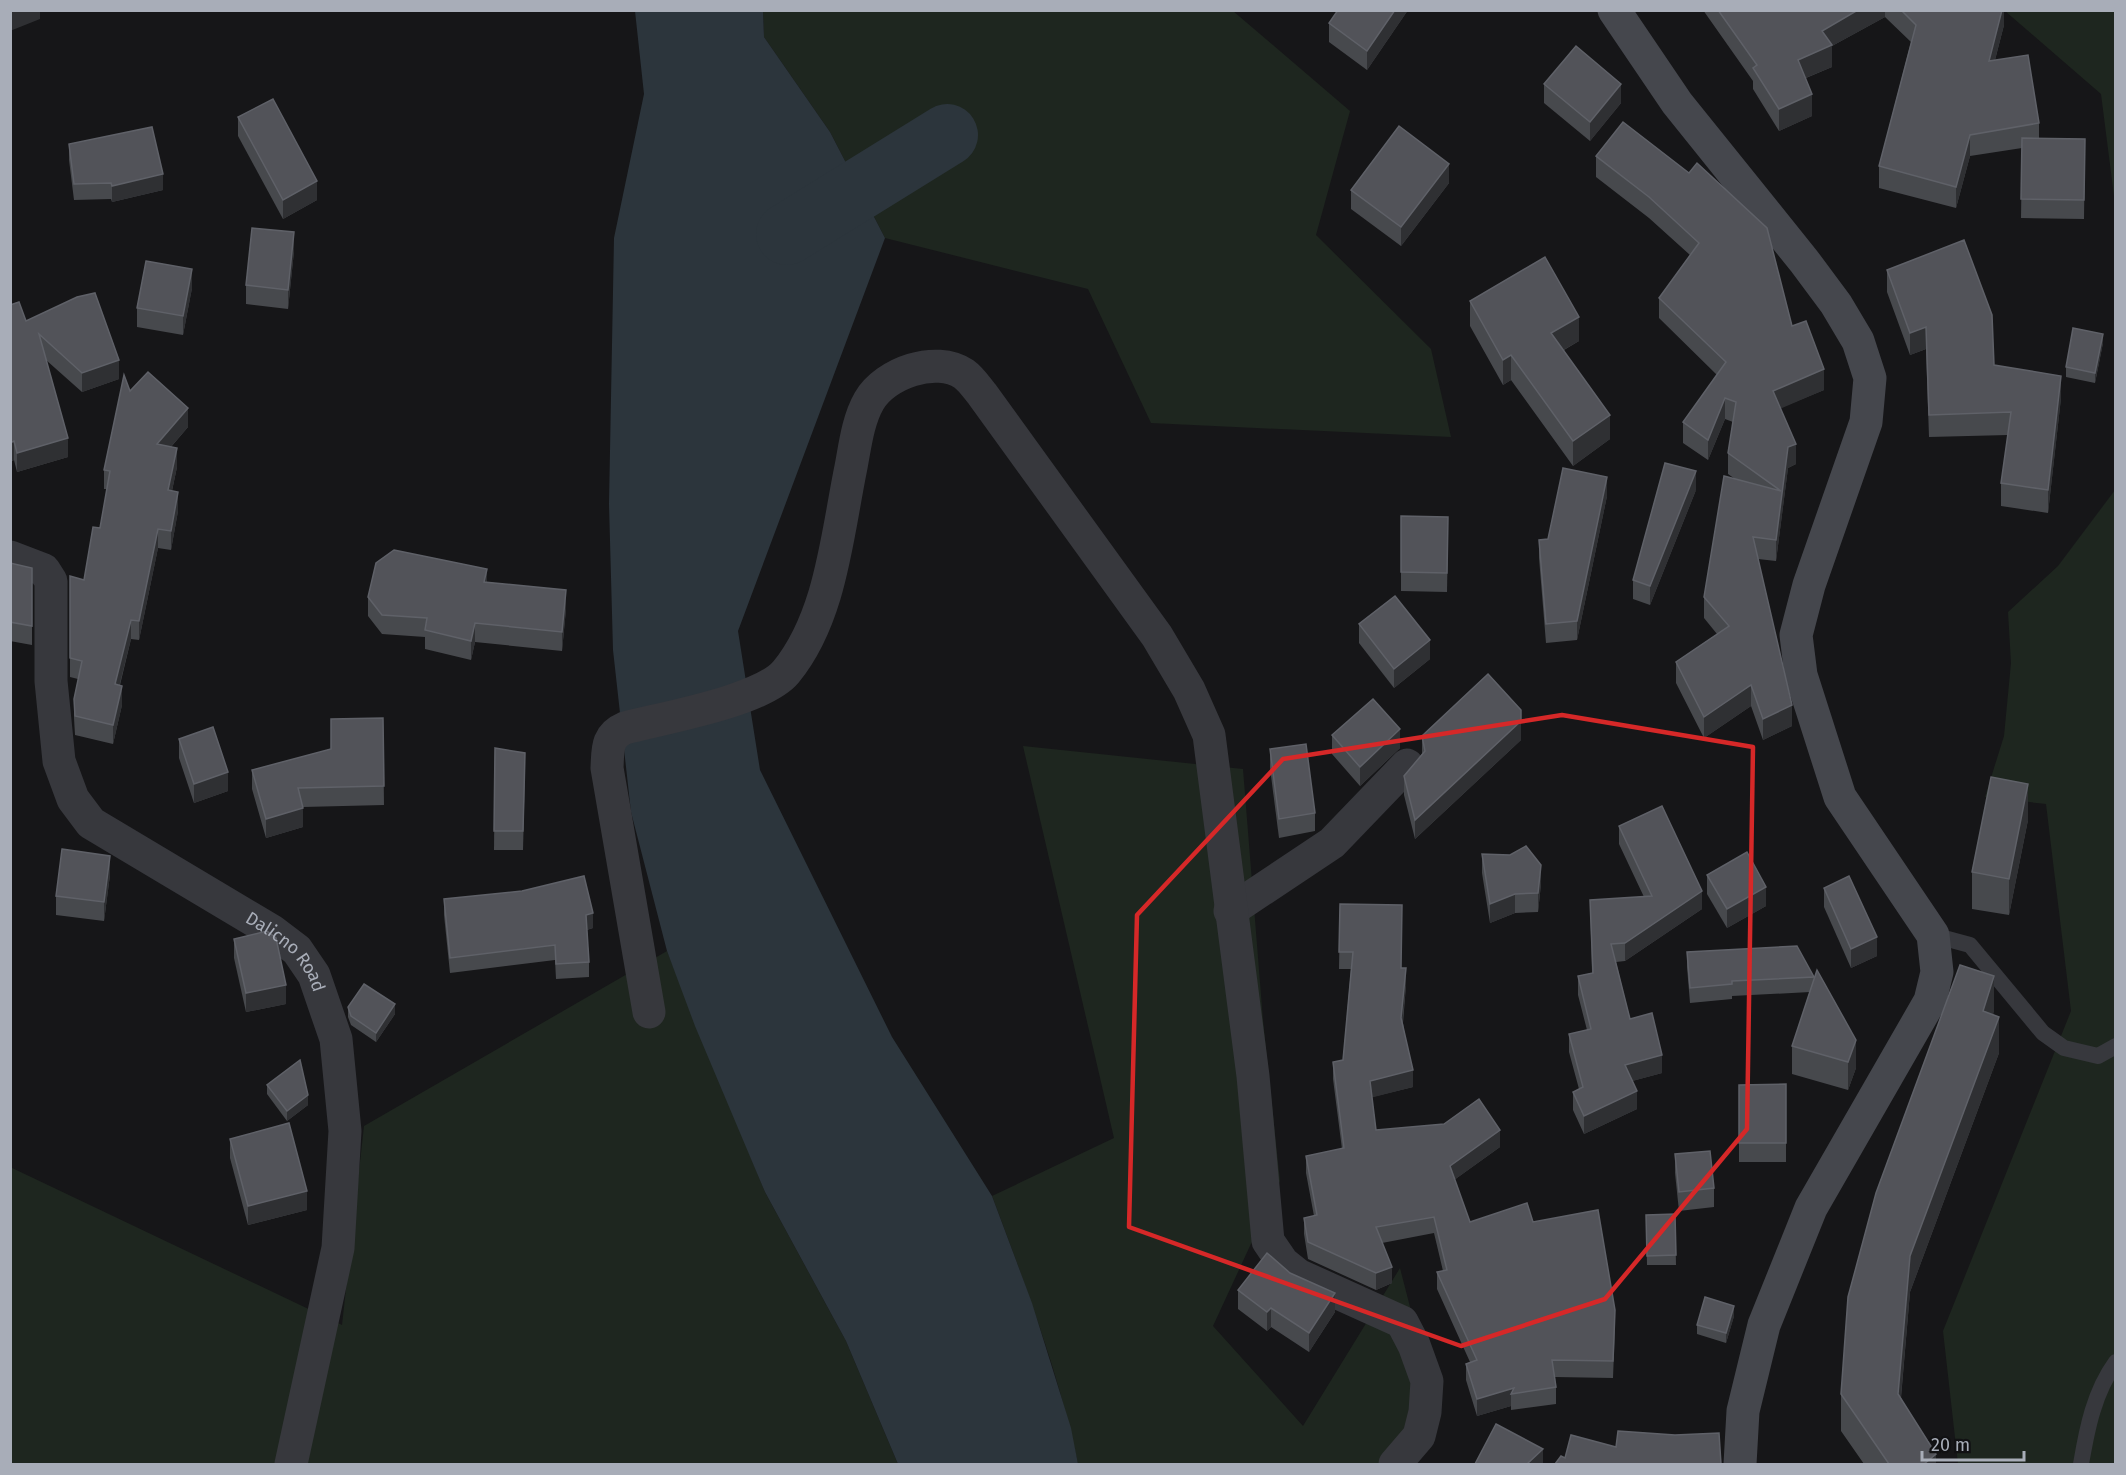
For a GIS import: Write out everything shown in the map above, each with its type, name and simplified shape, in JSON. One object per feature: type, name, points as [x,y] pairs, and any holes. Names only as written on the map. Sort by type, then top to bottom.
[{"type":"main road","points":[[1614,10],[1653,72],[1804,261],[1858,341],[1870,378],[1866,422],[1809,585],[1796,635],[1801,675],[1840,797],[1933,935],[1937,972],[1930,1001],[1811,1208],[1764,1325],[1743,1411],[1740,1464]]},
{"type":"street","points":[[649,1012],[607,768],[609,741],[614,732],[625,728],[743,699],[784,675],[807,643],[826,588],[856,442],[869,400],[891,380],[918,366],[942,366],[964,374],[989,404],[1157,636],[1189,690],[1209,735],[1253,1076],[1268,1241],[1283,1263],[1298,1275],[1402,1322],[1414,1345],[1427,1381],[1425,1412],[1419,1436],[1395,1464]]},
{"type":"street","name":"Dalicno Road","points":[[10,557],[44,570],[51,581],[51,681],[59,761],[73,799],[91,823],[233,907],[297,950],[314,975],[336,1039],[345,1131],[338,1248],[291,1464]]},
{"type":"street","points":[[1230,911],[1332,843],[1407,765]]},
{"type":"lane","points":[[1933,935],[1970,945],[2043,1033],[2064,1048],[2098,1056],[2115,1046]]},
{"type":"lane","points":[[2081,1464],[2088,1421],[2115,1362]]},
{"type":"highlighted area","points":[[1562,715],[1753,747],[1747,1129],[1605,1299],[1461,1346],[1129,1227],[1137,915],[1283,759]]},
{"type":"shaded area","points":[[635,11],[763,11],[764,37],[830,132],[885,238],[738,631],[760,770],[892,1037],[992,1196],[1032,1303],[1071,1428],[1078,1464],[898,1464],[846,1341],[765,1192],[695,1026],[667,951],[631,812],[613,650],[609,504],[614,238],[644,94]]},
{"type":"shaded area","points":[[763,11],[1233,11],[1350,111],[1316,235],[1431,349],[1451,437],[1151,423],[1088,289],[885,238],[830,132],[764,37]]},
{"type":"shaded area","points":[[2005,11],[2115,11],[2115,204],[2101,94]]},
{"type":"shaded area","points":[[2115,490],[2115,1464],[1958,1464],[1943,1331],[2071,1011],[2046,804],[1985,797],[2004,736],[2011,663],[2008,612],[2058,566]]},
{"type":"shaded area","points":[[1023,746],[1243,769],[1263,1020],[1280,1181],[1213,1326],[1303,1426],[1400,1268],[1435,1404],[1389,1464],[1078,1464],[1051,1362],[992,1196],[1114,1138]]},
{"type":"shaded area","points":[[667,951],[765,1192],[846,1341],[898,1464],[11,1464],[10,1167],[342,1325],[364,1126]]},
{"type":"building","points":[[1338,10],[1395,10],[1367,51],[1329,23]]},
{"type":"building","points":[[1718,10],[1858,10],[1822,31],[1832,45],[1798,60],[1812,94],[1779,109],[1753,68],[1757,65]]},
{"type":"building","points":[[1901,10],[2002,10],[1989,61],[2028,55],[2039,123],[1970,135],[1956,187],[1879,166],[1916,25]]},
{"type":"building","points":[[1576,46],[1621,84],[1590,122],[1544,84]]},
{"type":"building","points":[[273,99],[317,181],[283,200],[238,117]]},
{"type":"building","points":[[1623,122],[1689,173],[1697,163],[1767,228],[1792,326],[1806,321],[1824,369],[1773,391],[1796,444],[1788,447],[1776,540],[1753,537],[1792,705],[1763,719],[1751,685],[1704,717],[1676,662],[1729,626],[1704,597],[1724,476],[1781,491],[1728,453],[1736,402],[1725,398],[1708,440],[1683,422],[1726,362],[1659,298],[1699,243],[1649,197],[1596,156]]},
{"type":"building","points":[[1399,126],[1449,164],[1401,227],[1351,190]]},
{"type":"building","points":[[152,127],[163,174],[112,186],[111,183],[74,184],[69,144]]},
{"type":"building","points":[[2022,138],[2085,139],[2084,200],[2021,199]]},
{"type":"building","points":[[252,228],[294,232],[288,290],[246,285]]},
{"type":"building","points":[[1964,240],[1992,315],[1994,365],[2061,376],[2048,490],[2001,483],[2011,412],[1929,415],[1926,327],[1910,333],[1887,270]]},
{"type":"building","points":[[1545,257],[1579,317],[1551,333],[1610,415],[1573,441],[1511,355],[1503,360],[1470,301]]},
{"type":"building","points":[[146,261],[192,269],[183,316],[137,308]]},
{"type":"building","points":[[95,293],[119,360],[82,373],[39,334],[68,438],[17,453],[14,441],[10,443],[10,305],[19,302],[26,321],[77,297]]},
{"type":"building","points":[[2073,328],[2103,334],[2095,373],[2066,367]]},
{"type":"building","points":[[148,372],[188,408],[157,444],[177,448],[168,490],[178,492],[171,531],[158,529],[139,621],[131,620],[115,684],[122,686],[113,725],[75,716],[74,699],[82,661],[70,658],[70,576],[84,580],[93,527],[100,528],[110,471],[104,470],[124,375],[130,391]]},
{"type":"building","points":[[1665,463],[1696,471],[1650,586],[1633,580]]},
{"type":"building","points":[[1563,468],[1607,477],[1577,621],[1546,624],[1539,540],[1548,539]]},
{"type":"building","points":[[1401,516],[1448,517],[1447,573],[1401,572]]},
{"type":"building","points":[[394,550],[487,569],[484,582],[566,590],[562,632],[475,623],[471,641],[425,630],[427,618],[382,615],[368,597],[376,563]]},
{"type":"building","points":[[10,563],[32,568],[32,626],[10,622]]},
{"type":"building","points":[[1395,596],[1430,640],[1394,669],[1359,624]]},
{"type":"building","points":[[1488,674],[1521,710],[1521,721],[1415,820],[1404,776],[1425,751],[1422,736]]},
{"type":"building","points":[[1373,699],[1400,729],[1360,767],[1332,735]]},
{"type":"building","points":[[383,718],[384,786],[298,788],[303,808],[266,819],[252,770],[331,749],[331,719]]},
{"type":"building","points":[[213,727],[228,772],[194,784],[179,739]]},
{"type":"building","points":[[1306,744],[1315,813],[1279,819],[1270,749]]},
{"type":"building","points":[[495,748],[525,753],[523,831],[494,831]]},
{"type":"building","points":[[1991,777],[2028,784],[2009,879],[1972,872]]},
{"type":"building","points":[[1662,806],[1702,891],[1625,943],[1611,944],[1630,1019],[1652,1013],[1662,1055],[1625,1065],[1637,1091],[1584,1116],[1573,1092],[1583,1087],[1569,1034],[1591,1029],[1578,976],[1593,973],[1590,900],[1652,896],[1619,826]]},
{"type":"building","points":[[1526,846],[1541,865],[1538,893],[1515,894],[1490,904],[1482,854],[1510,855]]},
{"type":"building","points":[[62,849],[110,856],[104,902],[56,896]]},
{"type":"building","points":[[1747,852],[1766,887],[1727,909],[1707,875]]},
{"type":"building","points":[[584,876],[593,913],[586,915],[589,962],[556,964],[555,945],[450,958],[444,899],[522,891]]},
{"type":"building","points":[[1849,876],[1877,937],[1851,949],[1824,888]]},
{"type":"building","points":[[1340,904],[1402,905],[1401,968],[1406,968],[1401,1018],[1413,1070],[1370,1081],[1376,1130],[1444,1124],[1479,1099],[1500,1130],[1450,1166],[1470,1222],[1527,1203],[1533,1222],[1598,1210],[1615,1310],[1613,1361],[1552,1360],[1556,1387],[1511,1394],[1514,1388],[1477,1399],[1466,1364],[1477,1360],[1437,1272],[1447,1270],[1434,1217],[1376,1227],[1392,1267],[1376,1273],[1308,1242],[1304,1218],[1317,1215],[1306,1156],[1344,1148],[1333,1062],[1343,1060],[1353,952],[1339,952]]},
{"type":"building","points":[[267,931],[276,938],[286,985],[246,993],[234,939]]},
{"type":"building","points":[[1797,946],[1814,977],[1732,981],[1732,984],[1690,988],[1687,952]]},
{"type":"building","points":[[1960,965],[1994,976],[1983,1011],[1999,1017],[1910,1256],[1898,1394],[1936,1454],[1924,1464],[1889,1464],[1841,1394],[1848,1297],[1876,1193]]},
{"type":"building","points":[[1817,970],[1856,1040],[1848,1062],[1792,1046]]},
{"type":"building","points":[[364,984],[395,1004],[376,1033],[351,1016],[348,1007]]},
{"type":"building","points":[[300,1060],[308,1095],[287,1111],[267,1085]]},
{"type":"building","points":[[1786,1084],[1786,1143],[1739,1143],[1739,1085]]},
{"type":"building","points":[[289,1123],[307,1191],[248,1206],[230,1139]]},
{"type":"building","points":[[1710,1151],[1714,1188],[1679,1192],[1675,1154]]},
{"type":"building","points":[[1675,1214],[1676,1255],[1647,1256],[1646,1215]]},
{"type":"building","points":[[1267,1253],[1290,1273],[1335,1293],[1309,1333],[1271,1308],[1267,1312],[1238,1290]]},
{"type":"building","points":[[1705,1297],[1734,1306],[1726,1333],[1697,1325]]},
{"type":"building","points":[[1496,1424],[1543,1449],[1527,1464],[1475,1464]]},
{"type":"building","points":[[1618,1431],[1675,1435],[1719,1433],[1721,1464],[1555,1464],[1561,1456],[1565,1458],[1571,1435],[1616,1447]]},
{"type":"waterway","points":[[787,234],[947,135]]}]
